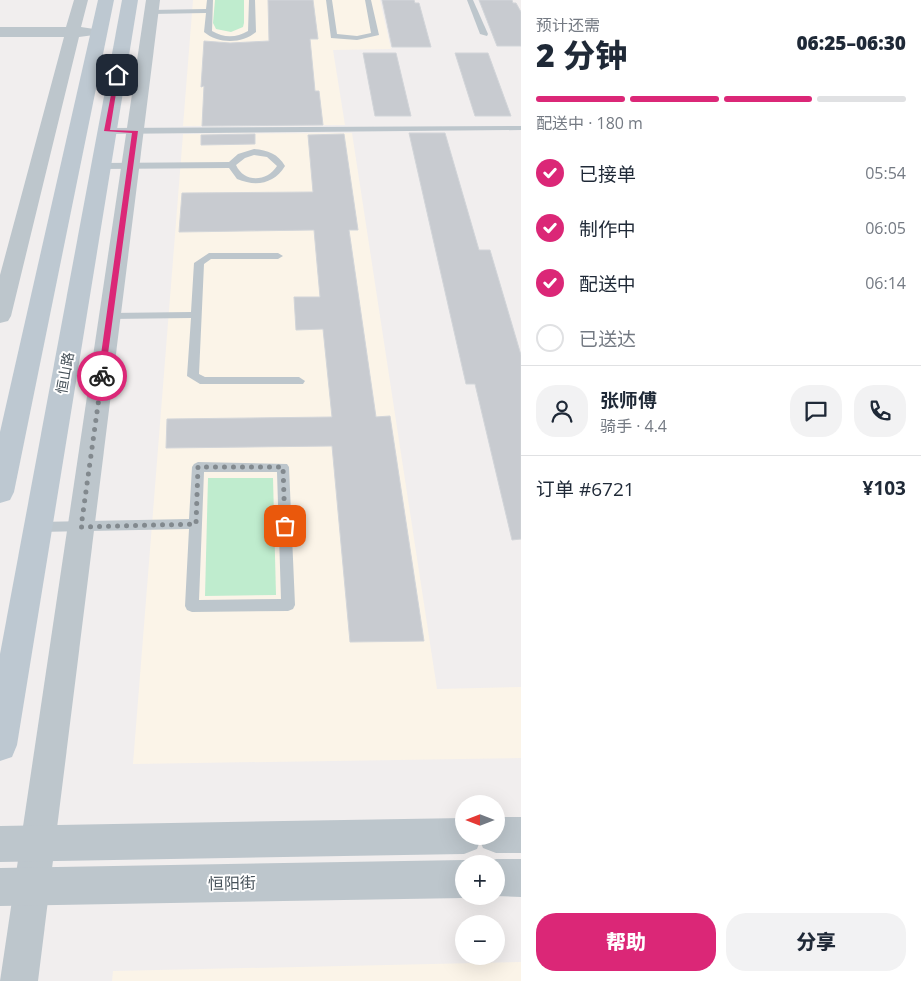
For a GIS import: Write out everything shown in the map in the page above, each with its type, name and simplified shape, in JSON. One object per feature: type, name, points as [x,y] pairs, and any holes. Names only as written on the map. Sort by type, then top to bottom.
[{"type":"main road","points":[[0,492],[106,0]]},
{"type":"main road","name":"恒山路","points":[[0,746],[107,131],[145,4]]},
{"type":"street","points":[[0,316],[81,0]]},
{"type":"street","points":[[19,981],[16,887],[38,843],[135,131],[145,4]]},
{"type":"street","points":[[0,32],[99,32]]},
{"type":"street","points":[[505,835],[521,835]]},
{"type":"street","points":[[0,844],[455,836]]},
{"type":"street","points":[[505,878],[521,878]]},
{"type":"street","name":"恒阳街","points":[[16,887],[455,879]]},
{"type":"lane","points":[[210,0],[208,32],[221,38],[239,38],[252,32],[252,0]]},
{"type":"lane","points":[[329,0],[334,36],[357,38],[375,35],[368,0]]},
{"type":"lane","points":[[470,0],[484,34]]},
{"type":"lane","points":[[145,4],[209,11]]},
{"type":"lane","points":[[107,131],[521,128]]},
{"type":"lane","points":[[254,152],[271,155],[278,160],[280,166],[278,172],[262,181],[240,178],[233,172],[232,165],[236,159],[244,154],[254,152]]},
{"type":"lane","points":[[101,166],[232,165]]},
{"type":"lane","points":[[278,256],[209,256],[202,258],[198,262],[193,376],[204,381],[300,381]]},
{"type":"lane","points":[[110,316],[196,315]]},
{"type":"lane","points":[[198,467],[283,467],[288,605],[192,606],[196,524],[198,467]]},
{"type":"lane","points":[[38,527],[196,524]]},
{"type":"shaded area","points":[[193,0],[380,0],[391,49],[333,50],[345,125],[183,126]]},
{"type":"shaded area","points":[[352,133],[437,689],[521,687],[521,758],[133,764],[183,134]]},
{"type":"shaded area","points":[[505,962],[521,962],[521,981],[112,981],[113,971],[455,963],[455,965],[505,965]]},
{"type":"green space","points":[[215,0],[244,0],[243,27],[231,32],[216,29],[213,23]]},
{"type":"green space","points":[[208,478],[273,478],[276,595],[205,596]]},
{"type":"building","points":[[268,0],[313,0],[318,39],[310,39],[315,91],[319,91],[323,125],[202,126],[204,86],[201,87],[204,41],[230,43],[269,41]]},
{"type":"building","points":[[382,0],[414,0],[415,3],[419,3],[431,47],[392,47]]},
{"type":"building","points":[[479,0],[512,0],[513,3],[516,3],[521,12],[521,46],[497,46]]},
{"type":"building","points":[[363,53],[396,53],[411,116],[375,116]]},
{"type":"building","points":[[455,53],[488,53],[511,116],[475,116]]},
{"type":"building","points":[[409,133],[445,133],[479,250],[490,250],[521,355],[521,539],[512,540],[475,384],[466,384]]},
{"type":"building","points":[[255,134],[255,144],[201,145],[201,135]]},
{"type":"building","points":[[344,134],[358,230],[349,230],[376,417],[390,416],[424,641],[350,642],[332,446],[166,448],[167,419],[332,417],[323,329],[296,330],[294,297],[320,297],[314,230],[179,232],[182,193],[313,192],[308,135]]},
{"type":"way so far","points":[[102,376],[81,527],[196,524],[198,467],[283,467],[285,526]]},
{"type":"route","points":[[102,376],[135,131],[107,131],[117,75]]}]
